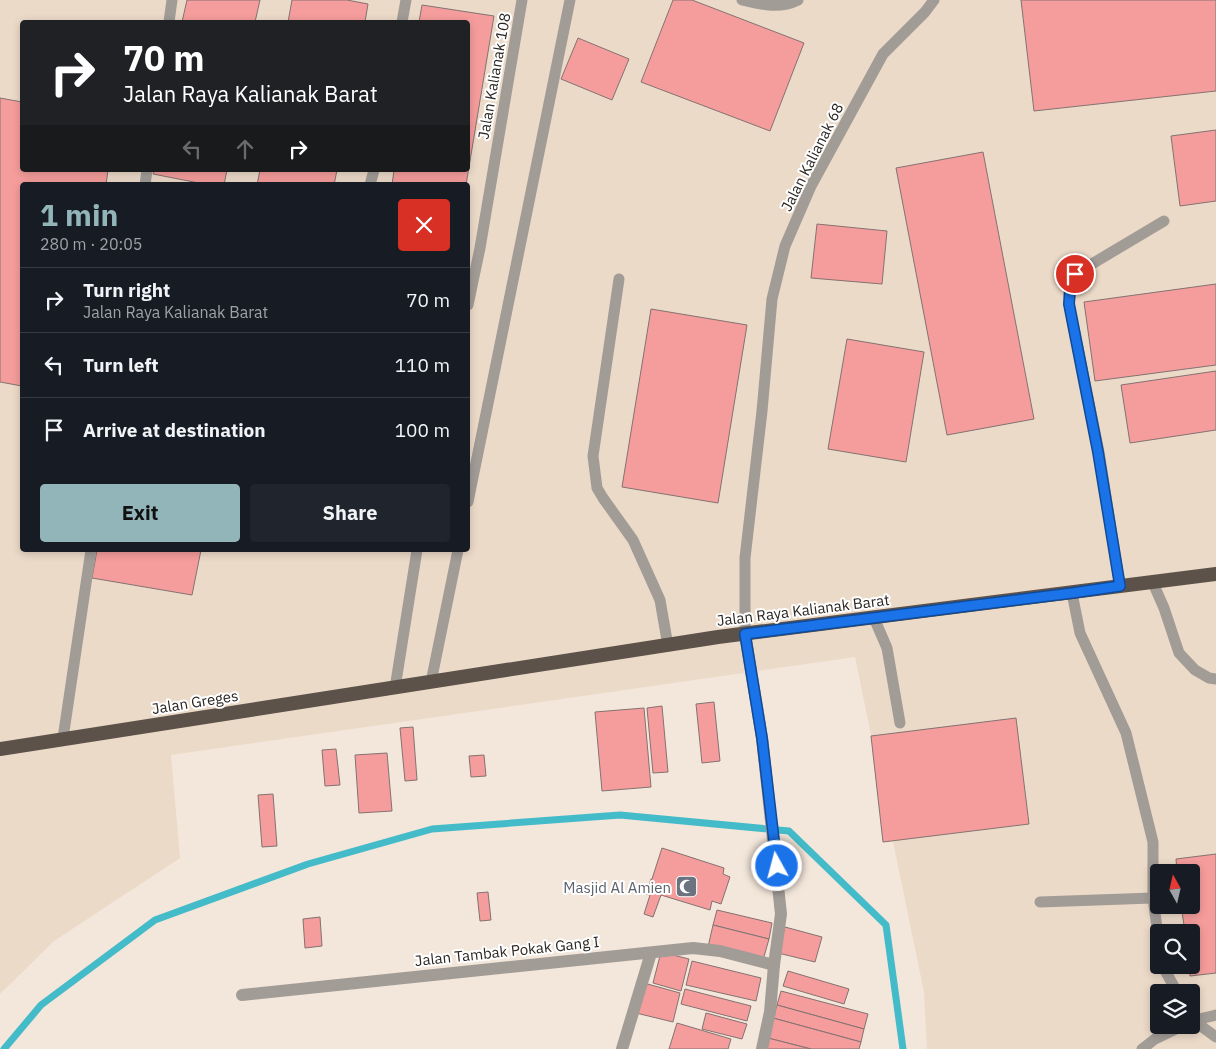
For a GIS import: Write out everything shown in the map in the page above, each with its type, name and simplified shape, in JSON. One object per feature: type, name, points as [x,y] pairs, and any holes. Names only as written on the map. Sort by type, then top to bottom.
[{"type":"highway","name":"Jalan Raya Kalianak Barat","points":[[395,688],[718,637],[1216,574]]},
{"type":"highway","name":"Jalan Greges","points":[[0,749],[395,688]]},
{"type":"street","points":[[745,634],[762,738],[781,914],[770,1012],[762,1049]]},
{"type":"street","name":"Jalan Tambak Pokak Gang I","points":[[242,995],[694,948],[720,951],[774,965]]},
{"type":"street","points":[[622,1049],[650,953]]},
{"type":"lane","points":[[169,20],[172,0]]},
{"type":"lane","points":[[402,20],[406,0]]},
{"type":"lane","name":"Jalan Kalianak 108","points":[[470,296],[480,248],[522,0]]},
{"type":"lane","points":[[470,492],[570,0]]},
{"type":"lane","points":[[742,0],[763,6],[788,5],[798,0]]},
{"type":"lane","name":"Jalan Kalianak 68","points":[[745,634],[745,558],[762,411],[772,299],[785,246],[811,186],[883,54],[925,12],[934,0]]},
{"type":"lane","points":[[1120,586],[1098,452],[1069,304],[1070,288],[1075,274],[1164,221]]},
{"type":"lane","points":[[470,246],[480,248]]},
{"type":"lane","points":[[619,279],[593,456],[595,477],[597,488],[602,498],[633,540],[660,600],[668,646]]},
{"type":"lane","points":[[63,738],[91,552]]},
{"type":"lane","points":[[395,688],[417,552]]},
{"type":"lane","points":[[431,682],[458,552]]},
{"type":"lane","points":[[1154,583],[1179,653],[1195,670],[1209,678],[1216,679]]},
{"type":"lane","points":[[1072,593],[1080,634],[1126,733],[1153,842],[1153,864]]},
{"type":"lane","points":[[874,618],[887,648],[900,723]]},
{"type":"lane","points":[[1040,902],[1150,898]]},
{"type":"lane","points":[[1200,1019],[1216,1015]]},
{"type":"lane","points":[[1200,1027],[1216,1037]]},
{"type":"lane","points":[[1142,1049],[1165,1034]]},
{"type":"shaded area","points":[[0,0],[1216,0],[1216,1049],[927,1049],[924,992],[855,657],[171,755],[180,858],[54,941],[0,994]]},
{"type":"building","points":[[187,0],[260,0],[255,20],[182,20]]},
{"type":"building","points":[[292,0],[347,0],[368,4],[365,20],[288,20]]},
{"type":"building","points":[[673,0],[692,0],[804,43],[770,131],[641,82]]},
{"type":"building","points":[[1021,0],[1216,0],[1216,91],[1034,111]]},
{"type":"building","points":[[422,5],[494,16],[470,161],[470,20],[419,20]]},
{"type":"building","points":[[578,38],[629,59],[612,100],[561,79]]},
{"type":"building","points":[[0,98],[20,102],[20,172],[108,172],[106,182],[20,182],[20,386],[0,382]]},
{"type":"building","points":[[1216,130],[1216,201],[1180,206],[1171,136]]},
{"type":"building","points":[[983,152],[1034,419],[947,435],[896,168]]},
{"type":"building","points":[[154,172],[227,172],[225,182],[194,182],[153,174]]},
{"type":"building","points":[[260,172],[337,172],[335,182],[258,182]]},
{"type":"building","points":[[394,172],[468,172],[466,182],[392,182]]},
{"type":"building","points":[[817,224],[887,231],[882,284],[811,278]]},
{"type":"building","points":[[1216,284],[1216,365],[1095,381],[1084,302]]},
{"type":"building","points":[[651,309],[747,325],[718,503],[622,487]]},
{"type":"building","points":[[847,339],[924,352],[906,462],[828,449]]},
{"type":"building","points":[[1216,371],[1216,430],[1130,443],[1121,385]]},
{"type":"building","points":[[97,552],[201,552],[192,595],[92,578]]},
{"type":"building","points":[[714,702],[720,761],[702,763],[696,704]]},
{"type":"building","points":[[662,706],[668,772],[653,773],[647,708]]},
{"type":"building","points":[[644,708],[651,787],[602,791],[595,712]]},
{"type":"building","points":[[1016,718],[1029,824],[883,842],[871,736]]},
{"type":"building","points":[[413,727],[417,780],[405,781],[400,728]]},
{"type":"building","points":[[336,749],[340,785],[325,786],[322,750]]},
{"type":"building","points":[[387,753],[392,811],[359,813],[355,755]]},
{"type":"building","points":[[484,755],[486,776],[471,777],[469,756]]},
{"type":"building","points":[[273,794],[277,846],[262,847],[258,795]]},
{"type":"building","name":"Masjid Al Amien","points":[[662,848],[724,868],[723,874],[730,877],[721,904],[712,901],[710,910],[661,895],[653,917],[644,914],[650,895],[646,894]]},
{"type":"building","points":[[1216,854],[1216,973],[1190,976],[1190,974],[1200,974],[1200,924],[1184,924],[1182,914],[1200,914],[1200,864],[1176,864],[1176,859]]},
{"type":"building","points":[[488,892],[491,920],[480,921],[477,893]]},
{"type":"building","points":[[717,910],[772,923],[769,939],[713,925]]},
{"type":"building","points":[[320,917],[322,946],[305,948],[303,919]]},
{"type":"building","points":[[713,925],[769,939],[763,960],[708,947]]},
{"type":"building","points":[[785,927],[822,937],[815,962],[778,953]]},
{"type":"building","points":[[661,952],[689,959],[681,991],[653,983]]},
{"type":"building","points":[[692,961],[761,978],[756,1001],[686,985]]},
{"type":"building","points":[[788,971],[849,989],[844,1004],[783,986]]},
{"type":"building","points":[[644,983],[680,993],[673,1022],[636,1013]]},
{"type":"building","points":[[685,989],[751,1006],[747,1021],[681,1004]]},
{"type":"building","points":[[781,991],[868,1014],[864,1029],[777,1005]]},
{"type":"building","points":[[777,1005],[864,1029],[861,1042],[773,1018]]},
{"type":"building","points":[[706,1013],[747,1024],[742,1039],[702,1029]]},
{"type":"building","points":[[773,1018],[861,1042],[859,1049],[811,1049],[768,1038]]},
{"type":"building","points":[[677,1023],[731,1039],[728,1049],[669,1049]]},
{"type":"building","points":[[768,1038],[811,1049],[765,1049]]},
{"type":"waterway","points":[[4,1049],[41,1005],[155,920],[308,864],[432,829],[620,815],[789,831],[886,925],[903,1049]]},
{"type":"place","name":"Masjid Al Amien","points":[[687,887]]},
{"type":"route","points":[[777,866],[762,738],[745,634],[1120,586],[1098,452],[1069,304],[1070,288],[1075,274]]}]
